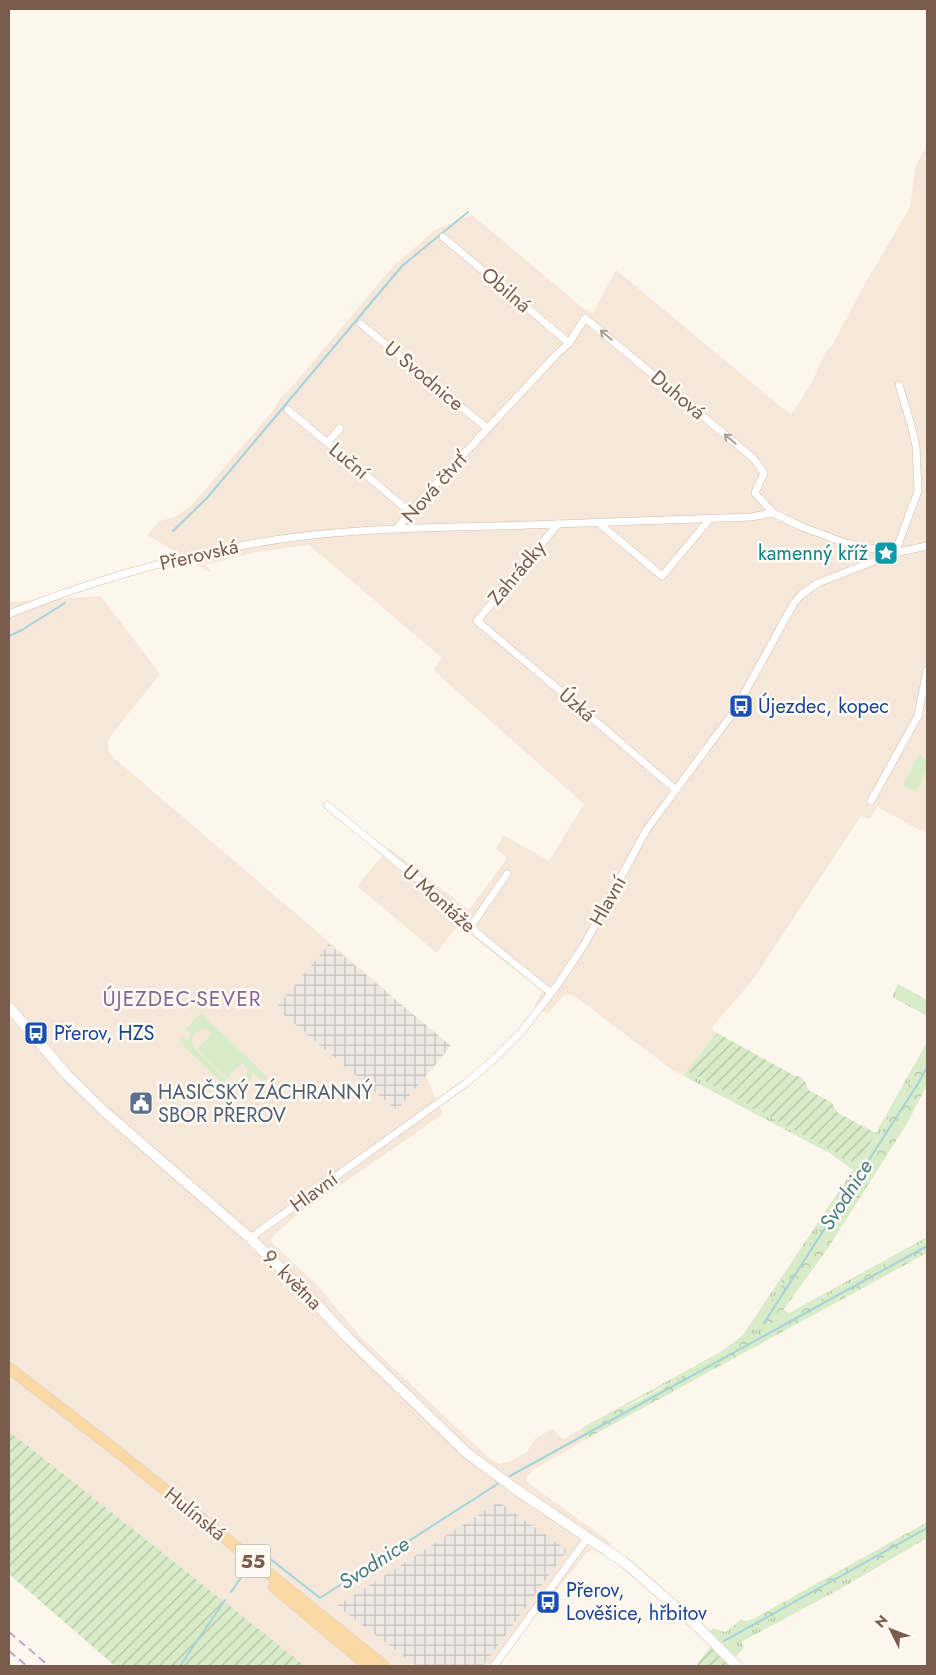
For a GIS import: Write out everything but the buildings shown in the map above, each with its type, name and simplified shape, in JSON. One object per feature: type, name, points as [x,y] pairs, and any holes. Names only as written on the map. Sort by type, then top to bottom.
[{"type":"main road","name":"55","points":[[9,1368],[121,1459]]},
{"type":"main road","name":"55","points":[[9,1378],[121,1459]]},
{"type":"main road","name":"Hulínská","points":[[121,1459],[368,1666]]},
{"type":"main road","name":"Hulínská","points":[[121,1459],[384,1666]]},
{"type":"street","name":"Obilná","points":[[444,237],[569,343]]},
{"type":"street","name":"Nová čtvrť","points":[[397,529],[410,512],[569,343],[585,318],[589,321]]},
{"type":"street","name":"Duhová","points":[[589,321],[753,458],[764,473],[755,493],[773,513]]},
{"type":"street","name":"U Svodnice","points":[[361,324],[488,429]]},
{"type":"street","points":[[773,513],[818,534],[845,543],[894,553],[918,490],[916,446],[899,385]]},
{"type":"street","name":"Luční","points":[[288,410],[410,512]]},
{"type":"street","points":[[328,442],[340,428]]},
{"type":"street","name":"Nová čtvrť","points":[[397,529],[600,524],[751,517],[773,513]]},
{"type":"street","points":[[600,524],[662,576],[710,519]]},
{"type":"street","name":"Zahrádky","points":[[477,621],[558,524]]},
{"type":"street","name":"Přerovská","points":[[9,614],[54,595],[125,574],[236,546],[320,534],[397,529]]},
{"type":"street","name":"Hlavní","points":[[250,1238],[466,1083],[493,1060],[522,1031],[584,945],[647,829],[735,710],[789,612],[802,594],[818,583],[894,553],[927,546]]},
{"type":"street","name":"Úzká","points":[[477,621],[676,790]]},
{"type":"street","points":[[871,801],[918,716],[927,670]]},
{"type":"street","name":"U Montáže","points":[[327,805],[464,917],[477,933],[551,993]]},
{"type":"street","points":[[471,926],[506,874]]},
{"type":"street","name":"9. května","points":[[9,1007],[67,1075],[105,1112],[250,1238],[307,1294],[348,1338],[467,1453],[514,1488],[624,1562],[722,1649],[738,1666]]},
{"type":"street","points":[[494,1666],[588,1537]]},
{"type":"shaded area","points":[[927,144],[927,834],[877,807],[870,819],[861,816],[755,977],[715,1024],[712,1030],[717,1033],[684,1076],[671,1069],[577,998],[569,994],[563,996],[547,1014],[534,1005],[543,992],[458,925],[437,953],[357,886],[389,848],[469,910],[507,858],[496,849],[503,835],[549,861],[584,804],[433,670],[442,658],[309,545],[256,552],[205,565],[212,572],[147,535],[160,521],[175,517],[191,506],[396,263],[437,229],[472,215],[583,308],[593,313],[616,270],[791,415],[811,384],[827,349],[831,347],[910,207],[915,168]]},
{"type":"shaded area","points":[[101,596],[160,674],[112,734],[108,742],[109,751],[115,759],[389,993],[443,1114],[296,1216],[276,1233],[270,1241],[317,1285],[362,1338],[490,1459],[499,1464],[509,1462],[527,1452],[535,1439],[553,1428],[564,1439],[582,1428],[586,1439],[533,1470],[526,1478],[527,1482],[612,1543],[604,1556],[593,1549],[587,1553],[494,1666],[304,1666],[9,1432],[9,602]]},
{"type":"shaded area","points":[[329,944],[451,1046],[397,1110],[276,1008]]},
{"type":"shaded area","points":[[499,1502],[567,1550],[483,1666],[417,1666],[337,1606]]},
{"type":"green space","points":[[919,754],[927,759],[927,770],[916,792],[903,785]]},
{"type":"green space","points":[[898,984],[927,1000],[927,1016],[892,997]]},
{"type":"green space","points":[[201,1013],[267,1077],[263,1081],[253,1072],[245,1086],[233,1089],[228,1088],[179,1042],[183,1038],[188,1041],[190,1033],[186,1029]],"holes":[[[203,1029],[208,1030],[212,1034],[197,1049],[227,1078],[242,1063],[247,1069],[246,1076],[242,1081],[237,1083],[228,1081],[195,1049],[192,1042],[194,1034]]]},
{"type":"green space","points":[[717,1033],[795,1076],[803,1078],[808,1090],[831,1102],[838,1113],[876,1133],[858,1165],[687,1071]]},
{"type":"green space","points":[[927,1042],[927,1052],[857,1173],[754,1329],[784,1310],[789,1313],[927,1237],[927,1240],[583,1431],[582,1428],[722,1351],[743,1335],[853,1170],[831,1154],[684,1076],[687,1071],[858,1165]]},
{"type":"green space","points":[[927,1052],[927,1085],[908,1122],[828,1248],[784,1309],[782,1317],[753,1332],[764,1312],[857,1173]]},
{"type":"green space","points":[[927,1240],[927,1253],[586,1439],[583,1431],[614,1412],[639,1401],[744,1339],[760,1334]]},
{"type":"green space","points":[[9,1431],[305,1666],[115,1666],[9,1574]]},
{"type":"green space","points":[[927,1522],[927,1533],[867,1568],[743,1633],[733,1626],[741,1619],[746,1621],[753,1619]]},
{"type":"green space","points":[[927,1533],[927,1538],[840,1589],[741,1642],[744,1648],[736,1656],[709,1633],[713,1628],[725,1632],[733,1626],[743,1633],[867,1568]]},
{"type":"green space","points":[[711,1646],[729,1666],[696,1666]]},
{"type":"waterway","points":[[173,531],[207,498],[402,266],[468,212]]},
{"type":"waterway","points":[[9,636],[65,603]]},
{"type":"waterway","name":"Svodnice","points":[[764,1323],[927,1067]]},
{"type":"waterway","name":"Svodnice","points":[[510,1476],[927,1246]]},
{"type":"waterway","name":"Svodnice","points":[[255,1556],[259,1550],[320,1598],[499,1483]]},
{"type":"waterway","points":[[724,1641],[927,1528]]},
{"type":"waterway","name":"Svodnice","points":[[231,1592],[247,1569]]},
{"type":"waterway","name":"Svodnice","points":[[180,1666],[225,1600]]},
{"type":"railway","points":[[9,1632],[49,1666]]},
{"type":"railway","points":[[9,1651],[27,1666]]},
{"type":"place","name":"kamenný kříž","points":[[886,553]]},
{"type":"place","name":"Újezdec, kopec","points":[[741,706]]},
{"type":"place","name":"Přerov, HZS","points":[[36,1033]]},
{"type":"place","name":"HASIČSKÝ ZÁCHRANNÝ SBOR PŘEROV","points":[[141,1103]]},
{"type":"place","name":"Přerov, Lověšice, hřbitov","points":[[548,1602]]},
{"type":"district","name":"ÚJEZDEC-SEVER","points":[[182,999]]}]
